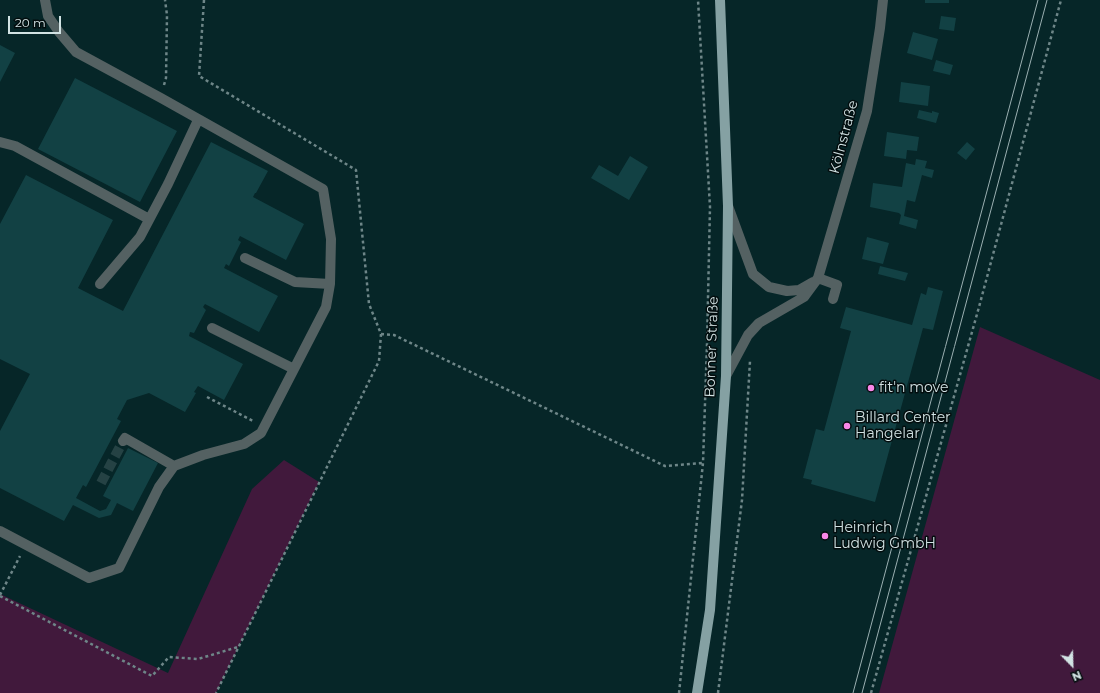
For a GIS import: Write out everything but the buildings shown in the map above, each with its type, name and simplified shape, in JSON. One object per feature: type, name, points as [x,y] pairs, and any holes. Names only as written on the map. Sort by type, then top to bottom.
[{"type":"main road","name":"Bonner Straße","points":[[697,693],[710,610],[726,376],[728,206],[720,0]]},
{"type":"street","points":[[0,531],[89,578],[119,568],[159,487],[174,466],[203,455],[244,444],[261,433],[326,307],[330,284],[331,239],[322,189],[76,52],[48,16],[45,0]]},
{"type":"street","name":"Kölnstraße","points":[[726,376],[748,335],[759,323],[804,297],[818,278],[867,111],[883,0]]},
{"type":"street","points":[[100,284],[140,236],[198,120]]},
{"type":"street","points":[[0,142],[15,146],[149,219]]},
{"type":"street","points":[[728,206],[754,274],[769,287],[787,290],[799,290],[818,278],[837,284],[833,299]]},
{"type":"street","points":[[245,258],[296,282],[330,284]]},
{"type":"street","points":[[212,328],[294,369]]},
{"type":"street","points":[[123,441],[125,438],[174,466]]},
{"type":"path","points":[[161,98],[166,78],[167,15],[165,0]]},
{"type":"path","points":[[679,693],[703,463],[708,344],[710,208],[698,0]]},
{"type":"path","points":[[871,693],[979,307],[1061,0]]},
{"type":"path","points":[[381,334],[394,335],[665,466],[703,463]]},
{"type":"path","points":[[718,693],[742,500],[752,354]]},
{"type":"path","points":[[207,397],[264,427]]},
{"type":"path","points":[[26,545],[0,595],[152,676],[169,657],[198,659],[239,647]]},
{"type":"shaded area","points":[[980,327],[1100,380],[1100,693],[879,693]]},
{"type":"shaded area","points":[[284,460],[319,482],[216,693],[0,693],[0,594],[168,673],[252,489]]},
{"type":"tunnel","points":[[101,483],[123,441]]},
{"type":"tram line","points":[[853,693],[1038,0]]},
{"type":"tram line","points":[[862,693],[1047,0]]},
{"type":"place","name":"fit'n move","points":[[871,388]]},
{"type":"place","name":"Billard Center Hangelar","points":[[847,426]]},
{"type":"place","name":"Heinrich Ludwig GmbH","points":[[825,536]]}]
